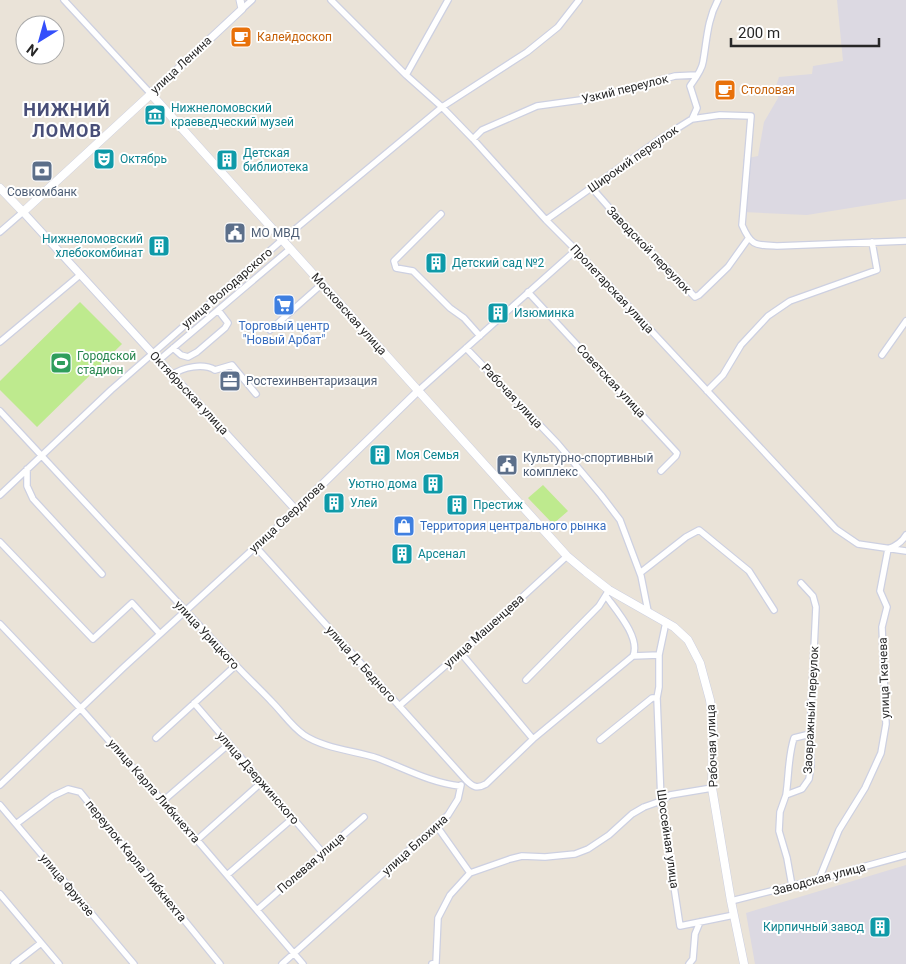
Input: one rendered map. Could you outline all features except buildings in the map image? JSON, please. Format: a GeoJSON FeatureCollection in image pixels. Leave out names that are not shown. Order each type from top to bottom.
{"type":"FeatureCollection","features":[{"type":"Feature","properties":{"kind":"main road","name":"улица Ленина"},"geometry":{"type":"LineString","coordinates":[[23,212],[150,94]]}},
{"type":"Feature","properties":{"kind":"main road","name":"Московская улица"},"geometry":{"type":"LineString","coordinates":[[150,94],[567,556],[607,593],[648,611]]}},
{"type":"Feature","properties":{"kind":"main road","name":"Октябрьская улица"},"geometry":{"type":"LineString","coordinates":[[0,188],[23,212]]}},
{"type":"Feature","properties":{"kind":"main road","name":"Рабочая улица"},"geometry":{"type":"LineString","coordinates":[[648,611],[666,622],[688,640],[700,663],[706,682],[713,724],[712,788],[731,901]]}},
{"type":"Feature","properties":{"kind":"main road"},"geometry":{"type":"LineString","coordinates":[[731,901],[744,964]]}},
{"type":"Feature","properties":{"kind":"street","name":"Московская улица"},"geometry":{"type":"LineString","coordinates":[[64,0],[150,94]]}},
{"type":"Feature","properties":{"kind":"street"},"geometry":{"type":"LineString","coordinates":[[240,0],[242,9]]}},
{"type":"Feature","properties":{"kind":"street","name":"улица Ленина"},"geometry":{"type":"LineString","coordinates":[[150,94],[252,0]]}},
{"type":"Feature","properties":{"kind":"street","name":"Пролетарская улица"},"geometry":{"type":"LineString","coordinates":[[331,0],[473,139],[546,220],[836,529],[858,544],[906,551]]}},
{"type":"Feature","properties":{"kind":"street"},"geometry":{"type":"LineString","coordinates":[[406,75],[448,0]]}},
{"type":"Feature","properties":{"kind":"street","name":"улица Володарского"},"geometry":{"type":"LineString","coordinates":[[0,495],[152,353],[282,240],[442,107],[527,52],[558,27],[579,0]]}},
{"type":"Feature","properties":{"kind":"street"},"geometry":{"type":"LineString","coordinates":[[696,76],[703,64],[712,11],[718,0]]}},
{"type":"Feature","properties":{"kind":"street","name":"Узкий переулок"},"geometry":{"type":"LineString","coordinates":[[473,139],[482,130],[537,106],[595,98],[675,76],[696,76]]}},
{"type":"Feature","properties":{"kind":"street","name":"Широкий переулок"},"geometry":{"type":"LineString","coordinates":[[546,220],[657,141],[692,119],[697,108],[690,86],[696,76]]}},
{"type":"Feature","properties":{"kind":"street"},"geometry":{"type":"LineString","coordinates":[[692,119],[720,115],[751,116],[742,225],[748,240],[759,245],[906,241]]}},
{"type":"Feature","properties":{"kind":"street","name":"Заводской переулок"},"geometry":{"type":"LineString","coordinates":[[592,188],[620,220],[695,297],[699,296],[728,267],[748,240]]}},
{"type":"Feature","properties":{"kind":"street","name":"улица Ленина"},"geometry":{"type":"LineString","coordinates":[[0,232],[23,212]]}},
{"type":"Feature","properties":{"kind":"street","name":"Октябрьская улица"},"geometry":{"type":"LineString","coordinates":[[23,212],[296,510]]}},
{"type":"Feature","properties":{"kind":"street"},"geometry":{"type":"LineString","coordinates":[[441,214],[394,261],[396,268],[413,271],[450,308],[464,318],[480,336]]}},
{"type":"Feature","properties":{"kind":"street"},"geometry":{"type":"LineString","coordinates":[[707,391],[722,375],[742,345],[768,316],[790,301],[877,270],[872,242]]}},
{"type":"Feature","properties":{"kind":"street"},"geometry":{"type":"LineString","coordinates":[[159,360],[290,248]]}},
{"type":"Feature","properties":{"kind":"street","name":"улица Свердлова"},"geometry":{"type":"LineString","coordinates":[[0,786],[160,634],[296,510],[418,392],[576,250]]}},
{"type":"Feature","properties":{"kind":"street"},"geometry":{"type":"LineString","coordinates":[[0,342],[80,275]]}},
{"type":"Feature","properties":{"kind":"street"},"geometry":{"type":"LineString","coordinates":[[270,330],[322,284]]}},
{"type":"Feature","properties":{"kind":"street","name":"Советская улица"},"geometry":{"type":"LineString","coordinates":[[528,292],[677,453],[662,471]]}},
{"type":"Feature","properties":{"kind":"street"},"geometry":{"type":"LineString","coordinates":[[173,348],[181,355],[188,357],[197,352],[225,328],[228,323],[218,310]]}},
{"type":"Feature","properties":{"kind":"street"},"geometry":{"type":"LineString","coordinates":[[882,355],[906,322]]}},
{"type":"Feature","properties":{"kind":"street","name":"Рабочая улица"},"geometry":{"type":"LineString","coordinates":[[466,348],[558,444],[602,495],[620,520],[640,573],[648,611]]}},
{"type":"Feature","properties":{"kind":"street"},"geometry":{"type":"LineString","coordinates":[[172,375],[180,369],[209,366],[215,370],[232,365],[256,394]]}},
{"type":"Feature","properties":{"kind":"street","name":"улица Урицкого"},"geometry":{"type":"LineString","coordinates":[[0,410],[296,729],[317,741],[377,758],[447,785],[460,786]]}},
{"type":"Feature","properties":{"kind":"street"},"geometry":{"type":"LineString","coordinates":[[27,469],[27,486],[32,499],[102,574]]}},
{"type":"Feature","properties":{"kind":"street"},"geometry":{"type":"LineString","coordinates":[[640,573],[686,537],[699,530],[749,571],[774,610]]}},
{"type":"Feature","properties":{"kind":"street"},"geometry":{"type":"LineString","coordinates":[[888,549],[896,546],[906,535]]}},
{"type":"Feature","properties":{"kind":"street"},"geometry":{"type":"LineString","coordinates":[[0,542],[93,639],[132,603],[160,634]]}},
{"type":"Feature","properties":{"kind":"street","name":"улица Д. Бедного"},"geometry":{"type":"LineString","coordinates":[[256,547],[466,780]]}},
{"type":"Feature","properties":{"kind":"street","name":"улица Ткачева"},"geometry":{"type":"LineString","coordinates":[[819,879],[839,830],[865,788],[881,753],[886,724],[882,627],[887,607],[880,591],[888,549]]}},
{"type":"Feature","properties":{"kind":"street","name":"улица Машенцева"},"geometry":{"type":"LineString","coordinates":[[399,706],[567,556]]}},
{"type":"Feature","properties":{"kind":"street","name":"Заовражный переулок"},"geometry":{"type":"LineString","coordinates":[[786,795],[802,789],[809,779],[811,765],[810,734],[816,607],[813,596],[801,583]]}},
{"type":"Feature","properties":{"kind":"street"},"geometry":{"type":"LineString","coordinates":[[466,780],[472,786],[480,787],[633,656],[635,648],[629,629],[607,593],[599,606],[526,680]]}},
{"type":"Feature","properties":{"kind":"street","name":"Шоссейная улица"},"geometry":{"type":"LineString","coordinates":[[666,622],[659,655],[657,698],[660,802],[680,926],[734,915]]}},
{"type":"Feature","properties":{"kind":"street","name":"улица Карла Либкнехта"},"geometry":{"type":"LineString","coordinates":[[0,624],[81,709],[163,801],[303,964]]}},
{"type":"Feature","properties":{"kind":"street"},"geometry":{"type":"LineString","coordinates":[[460,652],[533,740]]}},
{"type":"Feature","properties":{"kind":"street"},"geometry":{"type":"LineString","coordinates":[[633,656],[659,655]]}},
{"type":"Feature","properties":{"kind":"street"},"geometry":{"type":"LineString","coordinates":[[156,738],[236,666]]}},
{"type":"Feature","properties":{"kind":"street"},"geometry":{"type":"LineString","coordinates":[[600,740],[652,698],[657,698]]}},
{"type":"Feature","properties":{"kind":"street","name":"улица Дзержинского"},"geometry":{"type":"LineString","coordinates":[[194,703],[322,853]]}},
{"type":"Feature","properties":{"kind":"street"},"geometry":{"type":"LineString","coordinates":[[792,886],[787,858],[779,831],[780,812],[786,795],[790,752],[794,738],[810,734]]}},
{"type":"Feature","properties":{"kind":"street"},"geometry":{"type":"LineString","coordinates":[[163,801],[229,744]]}},
{"type":"Feature","properties":{"kind":"street","name":"улица Блохина"},"geometry":{"type":"LineString","coordinates":[[282,964],[454,808],[460,786],[466,780]]}},
{"type":"Feature","properties":{"kind":"street"},"geometry":{"type":"LineString","coordinates":[[197,840],[262,782]]}},
{"type":"Feature","properties":{"kind":"street"},"geometry":{"type":"LineString","coordinates":[[432,964],[436,963],[438,918],[450,895],[470,873],[522,856],[575,854],[588,849],[610,835],[632,814],[644,807],[660,802],[670,795],[712,788]]}},
{"type":"Feature","properties":{"kind":"street","name":"переулок Карла Либкнехта"},"geometry":{"type":"LineString","coordinates":[[16,824],[53,796],[68,789],[80,792],[220,964]]}},
{"type":"Feature","properties":{"kind":"street","name":"улица Фрунзе"},"geometry":{"type":"LineString","coordinates":[[0,805],[134,964]]}},
{"type":"Feature","properties":{"kind":"street","name":"Полевая улица"},"geometry":{"type":"LineString","coordinates":[[257,910],[364,817]]}},
{"type":"Feature","properties":{"kind":"street"},"geometry":{"type":"LineString","coordinates":[[227,875],[293,818]]}},
{"type":"Feature","properties":{"kind":"street"},"geometry":{"type":"LineString","coordinates":[[436,825],[470,873]]}},
{"type":"Feature","properties":{"kind":"street","name":"Заводская улица"},"geometry":{"type":"LineString","coordinates":[[731,901],[819,879],[906,854]]}},
{"type":"Feature","properties":{"kind":"street"},"geometry":{"type":"LineString","coordinates":[[0,894],[59,964]]}},
{"type":"Feature","properties":{"kind":"street"},"geometry":{"type":"LineString","coordinates":[[689,964],[693,959],[695,934],[700,922]]}},
{"type":"Feature","properties":{"kind":"street"},"geometry":{"type":"LineString","coordinates":[[14,964],[41,943]]}},
{"type":"Feature","properties":{"kind":"shaded area"},"geometry":{"type":"Polygon","coordinates":[[[837,0],[906,0],[906,199],[807,215],[743,212],[743,159],[758,156],[764,122],[778,98],[776,86],[779,77],[812,74],[813,66],[843,61],[837,0]]]}},
{"type":"Feature","properties":{"kind":"shaded area"},"geometry":{"type":"Polygon","coordinates":[[[906,865],[906,964],[755,964],[746,913],[906,865]]]}},
{"type":"Feature","properties":{"kind":"green space","name":"Городской стадион"},"geometry":{"type":"Polygon","coordinates":[[[80,302],[122,344],[37,427],[0,390],[0,381],[80,302]]]}},
{"type":"Feature","properties":{"kind":"green space"},"geometry":{"type":"Polygon","coordinates":[[[543,485],[568,511],[553,524],[528,498],[543,485]]]}},
{"type":"Feature","properties":{"kind":"place","name":"Калейдоскоп"},"geometry":{"type":"Point","coordinates":[241,37]}},
{"type":"Feature","properties":{"kind":"place","name":"Столовая"},"geometry":{"type":"Point","coordinates":[725,90]}},
{"type":"Feature","properties":{"kind":"place","name":"Нижнеломовский краеведческий музей"},"geometry":{"type":"Point","coordinates":[155,115]}},
{"type":"Feature","properties":{"kind":"place","name":"Октябрь"},"geometry":{"type":"Point","coordinates":[104,159]}},
{"type":"Feature","properties":{"kind":"place","name":"Детская библиотека"},"geometry":{"type":"Point","coordinates":[227,160]}},
{"type":"Feature","properties":{"kind":"place","name":"Совкомбанк"},"geometry":{"type":"Point","coordinates":[42,171]}},
{"type":"Feature","properties":{"kind":"place","name":"МО МВД"},"geometry":{"type":"Point","coordinates":[235,233]}},
{"type":"Feature","properties":{"kind":"place","name":"Нижнеломовский хлебокомбинат"},"geometry":{"type":"Point","coordinates":[159,246]}},
{"type":"Feature","properties":{"kind":"place","name":"Детский сад №2"},"geometry":{"type":"Point","coordinates":[436,263]}},
{"type":"Feature","properties":{"kind":"place","name":"Торговый центр \"Новый Арбат\""},"geometry":{"type":"Point","coordinates":[284,305]}},
{"type":"Feature","properties":{"kind":"place","name":"Изюминка"},"geometry":{"type":"Point","coordinates":[498,313]}},
{"type":"Feature","properties":{"kind":"place","name":"Городской стадион"},"geometry":{"type":"Point","coordinates":[61,363]}},
{"type":"Feature","properties":{"kind":"place","name":"Ростехинвентаризация"},"geometry":{"type":"Point","coordinates":[230,381]}},
{"type":"Feature","properties":{"kind":"place","name":"Моя Семья"},"geometry":{"type":"Point","coordinates":[380,455]}},
{"type":"Feature","properties":{"kind":"place","name":"Культурно-спортивный комплекс"},"geometry":{"type":"Point","coordinates":[507,465]}},
{"type":"Feature","properties":{"kind":"place","name":"Уютно дома"},"geometry":{"type":"Point","coordinates":[433,484]}},
{"type":"Feature","properties":{"kind":"place","name":"Улей"},"geometry":{"type":"Point","coordinates":[334,503]}},
{"type":"Feature","properties":{"kind":"place","name":"Престиж"},"geometry":{"type":"Point","coordinates":[457,505]}},
{"type":"Feature","properties":{"kind":"place","name":"Территория центрального рынка"},"geometry":{"type":"Point","coordinates":[404,526]}},
{"type":"Feature","properties":{"kind":"place","name":"Арсенал"},"geometry":{"type":"Point","coordinates":[402,554]}},
{"type":"Feature","properties":{"kind":"place","name":"Кирпичный завод"},"geometry":{"type":"Point","coordinates":[880,927]}},
{"type":"Feature","properties":{"kind":"district","name":"НИЖНИЙ ЛОМОВ"},"geometry":{"type":"Point","coordinates":[67,120]}}]}
